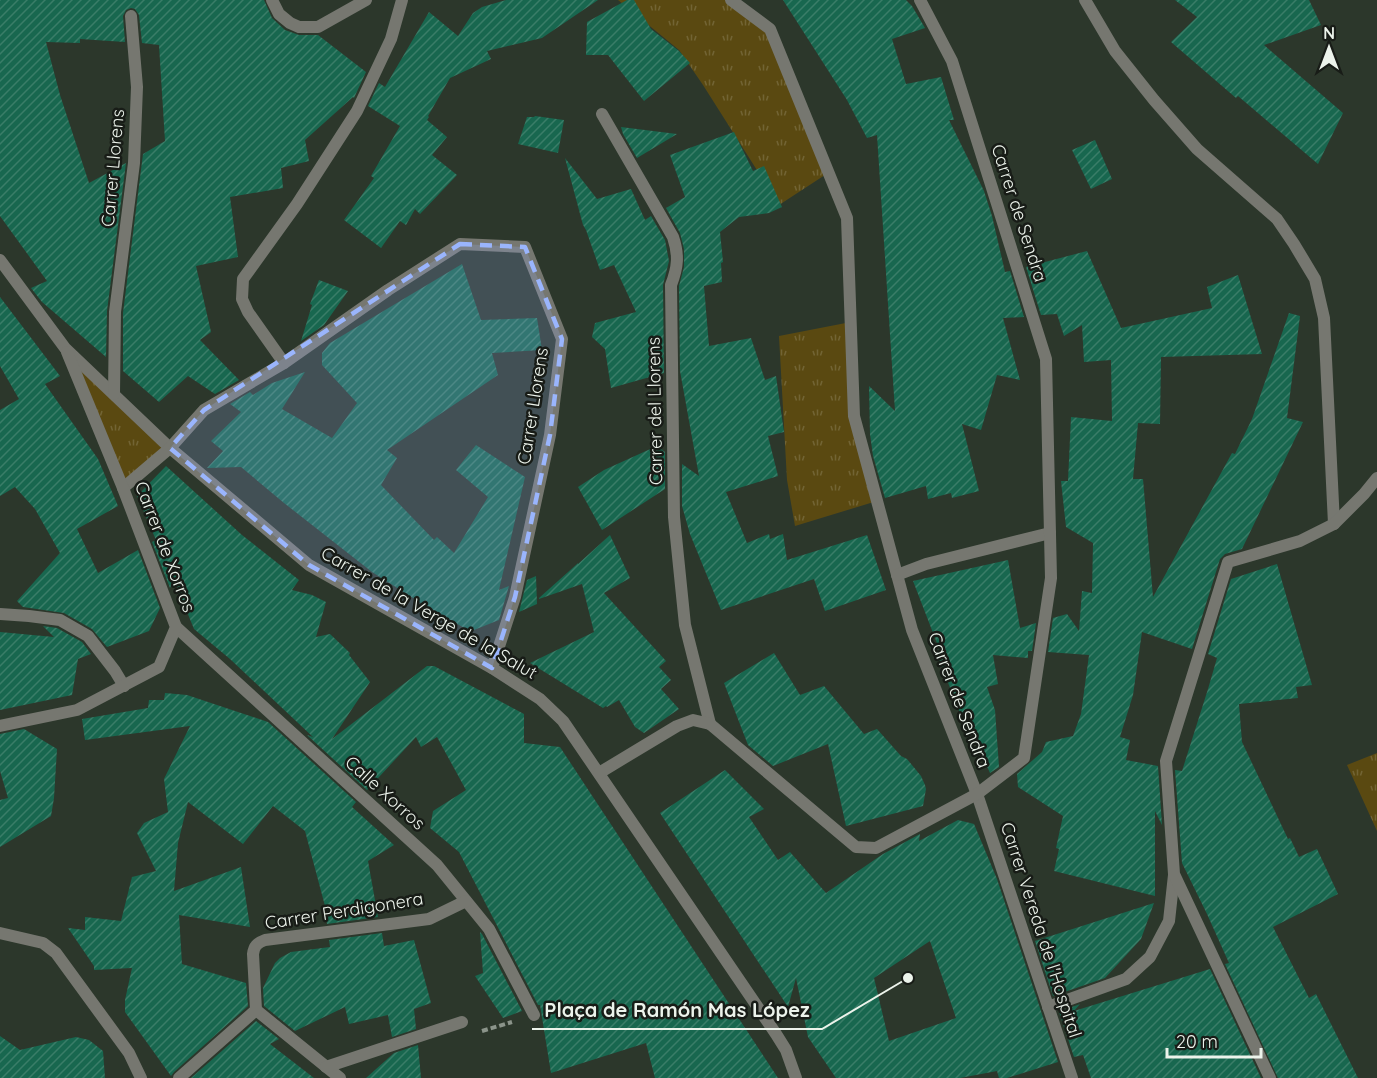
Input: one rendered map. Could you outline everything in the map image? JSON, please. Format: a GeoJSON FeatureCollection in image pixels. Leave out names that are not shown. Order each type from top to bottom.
{"type":"FeatureCollection","features":[{"type":"Feature","properties":{"kind":"street"},"geometry":{"type":"LineString","coordinates":[[272,0],[279,14],[290,23],[299,27],[318,27],[366,0]]}},
{"type":"Feature","properties":{"kind":"street"},"geometry":{"type":"LineString","coordinates":[[284,363],[248,312],[242,299],[243,279],[297,204],[357,111],[391,39],[402,0]]}},
{"type":"Feature","properties":{"kind":"street","name":"Carrer de Sendra"},"geometry":{"type":"LineString","coordinates":[[731,0],[770,29],[847,218],[854,416],[912,630],[977,794],[1024,758],[1051,578],[1046,359],[951,61],[920,0]]}},
{"type":"Feature","properties":{"kind":"street"},"geometry":{"type":"LineString","coordinates":[[1085,0],[1114,51],[1154,100],[1197,149],[1277,219],[1315,279],[1324,318],[1334,524]]}},
{"type":"Feature","properties":{"kind":"street","name":"Carrer Llorens"},"geometry":{"type":"LineString","coordinates":[[114,394],[115,312],[134,163],[137,87],[131,16]]}},
{"type":"Feature","properties":{"kind":"street","name":"Carrer del Llorens"},"geometry":{"type":"LineString","coordinates":[[602,114],[673,237],[677,250],[678,262],[671,285],[674,517],[685,625],[710,724]]}},
{"type":"Feature","properties":{"kind":"street","name":"Carrer Llorens"},"geometry":{"type":"LineString","coordinates":[[123,488],[170,448],[204,410],[284,363],[388,290],[460,244],[525,247],[562,339],[550,435],[515,597],[492,668]]}},
{"type":"Feature","properties":{"kind":"street"},"geometry":{"type":"LineString","coordinates":[[0,260],[65,348]]}},
{"type":"Feature","properties":{"kind":"street","name":"Carrer de la Verge de la Salut"},"geometry":{"type":"LineString","coordinates":[[65,348],[170,448],[309,565],[492,668],[540,699],[563,721],[776,1034],[786,1050],[795,1078]]}},
{"type":"Feature","properties":{"kind":"street","name":"Carrer de Xorros"},"geometry":{"type":"LineString","coordinates":[[0,726],[77,710],[159,667],[176,627],[123,488],[65,348]]}},
{"type":"Feature","properties":{"kind":"street"},"geometry":{"type":"LineString","coordinates":[[1048,1007],[1126,980],[1150,957],[1169,921],[1174,874],[1166,761],[1228,562],[1300,541],[1334,524],[1377,478]]}},
{"type":"Feature","properties":{"kind":"street"},"geometry":{"type":"LineString","coordinates":[[897,575],[926,564],[1050,532]]}},
{"type":"Feature","properties":{"kind":"street"},"geometry":{"type":"LineString","coordinates":[[0,614],[60,620],[88,636],[124,686]]}},
{"type":"Feature","properties":{"kind":"street","name":"Calle Xorros"},"geometry":{"type":"LineString","coordinates":[[176,627],[437,865],[489,929],[534,1015]]}},
{"type":"Feature","properties":{"kind":"street"},"geometry":{"type":"LineString","coordinates":[[599,773],[677,726],[693,720],[710,724],[856,847],[876,848],[977,794]]}},
{"type":"Feature","properties":{"kind":"street","name":"Carrer Vereda de l'Hospital"},"geometry":{"type":"LineString","coordinates":[[977,794],[1072,1078]]}},
{"type":"Feature","properties":{"kind":"street"},"geometry":{"type":"LineString","coordinates":[[1174,874],[1270,1078]]}},
{"type":"Feature","properties":{"kind":"street","name":"Carrer Perdigonera"},"geometry":{"type":"LineString","coordinates":[[256,1010],[253,954],[259,942],[429,919],[466,901]]}},
{"type":"Feature","properties":{"kind":"street"},"geometry":{"type":"LineString","coordinates":[[0,933],[43,943],[56,953],[129,1053],[141,1078]]}},
{"type":"Feature","properties":{"kind":"street"},"geometry":{"type":"LineString","coordinates":[[179,1078],[256,1010],[340,1078]]}},
{"type":"Feature","properties":{"kind":"street"},"geometry":{"type":"LineString","coordinates":[[326,1067],[462,1022]]}},
{"type":"Feature","properties":{"kind":"path"},"geometry":{"type":"LineString","coordinates":[[478,1032],[534,1015]]}},
{"type":"Feature","properties":{"kind":"highlighted area"},"geometry":{"type":"Polygon","coordinates":[[[460,244],[525,247],[562,339],[550,435],[515,597],[492,668],[309,565],[170,448],[204,410],[460,244]]]}},
{"type":"Feature","properties":{"kind":"green space"},"geometry":{"type":"Polygon","coordinates":[[[618,0],[731,0],[770,29],[828,173],[779,205],[679,50],[618,0]]]}},
{"type":"Feature","properties":{"kind":"green space"},"geometry":{"type":"Polygon","coordinates":[[[851,322],[854,416],[877,501],[795,526],[787,480],[779,336],[851,322]]]}},
{"type":"Feature","properties":{"kind":"green space"},"geometry":{"type":"Polygon","coordinates":[[[65,348],[170,448],[123,488],[65,348]]]}},
{"type":"Feature","properties":{"kind":"green space"},"geometry":{"type":"Polygon","coordinates":[[[1377,753],[1377,831],[1347,765],[1377,753]]]}},
{"type":"Feature","properties":{"kind":"building"},"geometry":{"type":"Polygon","coordinates":[[[0,0],[264,0],[272,18],[285,30],[299,35],[318,35],[366,72],[354,98],[305,140],[309,161],[281,168],[283,188],[230,197],[238,257],[196,266],[211,332],[200,340],[239,380],[215,394],[188,376],[159,402],[123,371],[123,313],[143,154],[165,141],[159,45],[142,43],[139,15],[135,9],[126,10],[123,16],[125,42],[80,39],[80,43],[46,42],[60,95],[89,183],[126,163],[107,311],[106,357],[42,302],[31,288],[47,281],[0,216],[0,0]]]}},
{"type":"Feature","properties":{"kind":"building"},"geometry":{"type":"Polygon","coordinates":[[[506,0],[598,0],[542,38],[487,51],[491,59],[450,78],[427,120],[447,137],[432,155],[457,175],[420,214],[415,209],[406,225],[400,221],[381,248],[344,220],[374,178],[371,176],[400,126],[368,106],[379,83],[385,87],[429,12],[458,36],[473,13],[482,7],[506,0]]]}},
{"type":"Feature","properties":{"kind":"building"},"geometry":{"type":"Polygon","coordinates":[[[627,0],[634,0],[651,29],[679,51],[690,63],[644,101],[608,55],[586,55],[587,22],[627,0]]]}},
{"type":"Feature","properties":{"kind":"building"},"geometry":{"type":"Polygon","coordinates":[[[783,0],[906,0],[925,28],[892,39],[906,84],[941,77],[954,120],[949,120],[984,191],[1005,272],[1010,271],[1024,317],[1003,318],[1020,380],[997,375],[981,430],[962,424],[979,491],[952,498],[951,493],[928,499],[926,486],[885,498],[873,456],[870,434],[869,386],[895,411],[877,135],[867,138],[847,100],[783,0]]]}},
{"type":"Feature","properties":{"kind":"building"},"geometry":{"type":"Polygon","coordinates":[[[1175,0],[1309,0],[1321,25],[1264,45],[1343,113],[1318,164],[1171,42],[1197,17],[1175,0]]]}},
{"type":"Feature","properties":{"kind":"building"},"geometry":{"type":"Polygon","coordinates":[[[527,117],[564,120],[558,153],[518,144],[527,117]]]}},
{"type":"Feature","properties":{"kind":"building"},"geometry":{"type":"Polygon","coordinates":[[[621,127],[677,134],[637,158],[621,127]]]}},
{"type":"Feature","properties":{"kind":"building"},"geometry":{"type":"Polygon","coordinates":[[[734,132],[753,171],[764,166],[782,207],[769,213],[739,217],[720,232],[722,282],[704,286],[709,346],[751,338],[765,380],[776,376],[784,432],[768,436],[778,476],[726,492],[747,543],[769,534],[770,539],[783,534],[787,560],[867,535],[886,590],[825,611],[814,579],[721,610],[690,534],[682,506],[682,464],[699,476],[680,371],[679,286],[684,267],[684,249],[680,233],[666,208],[685,197],[670,155],[734,132]]]}},
{"type":"Feature","properties":{"kind":"building"},"geometry":{"type":"Polygon","coordinates":[[[1095,140],[1112,179],[1091,189],[1072,150],[1095,140]]]}},
{"type":"Feature","properties":{"kind":"building"},"geometry":{"type":"Polygon","coordinates":[[[565,158],[597,199],[631,189],[645,220],[651,216],[665,240],[669,261],[663,285],[664,373],[611,388],[605,349],[592,337],[595,323],[636,312],[614,265],[600,270],[583,225],[565,158]]]}},
{"type":"Feature","properties":{"kind":"building"},"geometry":{"type":"Polygon","coordinates":[[[1087,251],[1121,328],[1212,308],[1207,287],[1238,275],[1262,354],[1161,357],[1160,424],[1138,423],[1133,479],[1143,479],[1153,597],[1232,453],[1235,454],[1252,419],[1289,313],[1300,316],[1287,418],[1303,422],[1242,549],[1225,554],[1220,559],[1192,649],[1142,632],[1133,695],[1120,737],[1130,740],[1126,760],[1158,766],[1162,825],[1155,811],[1155,896],[1054,871],[1063,816],[1018,787],[1017,774],[1042,752],[1046,742],[1073,736],[1081,714],[1089,655],[1048,652],[1053,618],[1067,614],[1079,631],[1082,591],[1092,593],[1093,543],[1066,527],[1061,481],[1068,481],[1071,417],[1112,421],[1111,360],[1084,362],[1082,325],[1064,336],[1057,314],[1041,315],[1026,267],[1087,251]]]}},
{"type":"Feature","properties":{"kind":"building"},"geometry":{"type":"Polygon","coordinates":[[[462,264],[481,320],[537,318],[542,350],[492,353],[498,375],[387,450],[397,458],[381,485],[434,540],[437,537],[454,553],[488,497],[456,470],[476,445],[525,477],[499,590],[509,586],[499,620],[474,630],[466,629],[372,572],[241,467],[207,468],[223,451],[211,441],[241,412],[230,404],[250,392],[253,395],[272,383],[305,372],[282,409],[332,438],[357,403],[322,365],[322,353],[330,343],[462,264]]]}},
{"type":"Feature","properties":{"kind":"building"},"geometry":{"type":"Polygon","coordinates":[[[319,280],[348,291],[324,325],[301,341],[312,305],[310,304],[319,280]]]}},
{"type":"Feature","properties":{"kind":"building"},"geometry":{"type":"Polygon","coordinates":[[[0,297],[60,376],[45,384],[98,459],[118,506],[77,529],[98,573],[138,550],[160,608],[149,631],[107,647],[92,629],[64,613],[23,607],[17,601],[60,553],[35,509],[15,487],[0,496],[0,410],[19,399],[0,366],[0,297]]]}},
{"type":"Feature","properties":{"kind":"building"},"geometry":{"type":"Polygon","coordinates":[[[657,446],[665,452],[665,489],[602,530],[578,487],[604,470],[657,446]]]}},
{"type":"Feature","properties":{"kind":"building"},"geometry":{"type":"Polygon","coordinates":[[[166,466],[242,535],[299,580],[292,590],[312,595],[326,602],[316,637],[330,634],[350,653],[349,655],[370,682],[332,739],[427,666],[434,666],[524,714],[524,743],[560,747],[778,1078],[655,1078],[646,1043],[551,1073],[540,1005],[459,852],[430,828],[433,811],[466,790],[437,737],[421,747],[416,737],[367,790],[230,659],[194,629],[174,580],[170,588],[152,542],[156,540],[137,496],[166,466]]]}},
{"type":"Feature","properties":{"kind":"building"},"geometry":{"type":"Polygon","coordinates":[[[610,535],[630,578],[604,593],[666,661],[659,667],[671,680],[661,689],[679,709],[644,733],[635,727],[619,700],[603,708],[530,663],[594,632],[582,584],[539,598],[610,535]]]}},
{"type":"Feature","properties":{"kind":"building"},"geometry":{"type":"Polygon","coordinates":[[[1008,560],[1020,628],[1036,623],[1032,651],[1028,651],[1028,658],[993,655],[998,684],[987,687],[995,710],[999,767],[990,773],[967,722],[964,723],[937,654],[940,651],[913,581],[1008,560]]]}},
{"type":"Feature","properties":{"kind":"building"},"geometry":{"type":"Polygon","coordinates":[[[1277,564],[1312,685],[1296,687],[1298,698],[1239,704],[1242,742],[1288,839],[1290,838],[1299,857],[1317,849],[1338,894],[1273,927],[1309,998],[1316,994],[1358,1078],[1278,1078],[1225,964],[1229,963],[1182,863],[1175,770],[1182,771],[1208,689],[1217,658],[1208,654],[1231,579],[1277,564]]]}},
{"type":"Feature","properties":{"kind":"building"},"geometry":{"type":"Polygon","coordinates":[[[536,576],[537,604],[519,612],[527,580],[536,576]]]}},
{"type":"Feature","properties":{"kind":"building"},"geometry":{"type":"Polygon","coordinates":[[[43,626],[57,628],[82,642],[91,654],[78,659],[72,695],[0,710],[0,632],[54,637],[43,626]]]}},
{"type":"Feature","properties":{"kind":"building"},"geometry":{"type":"Polygon","coordinates":[[[774,653],[800,695],[824,686],[864,734],[877,729],[901,756],[907,759],[921,776],[925,785],[923,806],[846,826],[828,744],[773,766],[748,745],[724,683],[774,653]]]}},
{"type":"Feature","properties":{"kind":"building"},"geometry":{"type":"Polygon","coordinates":[[[165,693],[187,695],[268,722],[356,802],[352,807],[394,845],[368,861],[378,917],[327,924],[325,906],[305,831],[273,806],[243,844],[188,802],[178,843],[174,891],[241,867],[250,927],[179,915],[182,964],[246,983],[248,1006],[171,1076],[125,1012],[125,1000],[132,968],[94,970],[94,966],[68,928],[85,930],[85,917],[121,921],[132,877],[156,871],[137,833],[144,823],[168,812],[164,779],[190,726],[85,740],[82,719],[148,708],[149,700],[164,700],[165,693]]]}},
{"type":"Feature","properties":{"kind":"building"},"geometry":{"type":"Polygon","coordinates":[[[24,729],[57,749],[51,816],[0,847],[0,800],[8,798],[0,771],[0,734],[24,729]]]}},
{"type":"Feature","properties":{"kind":"building"},"geometry":{"type":"Polygon","coordinates":[[[725,770],[764,809],[749,817],[778,860],[790,852],[826,893],[883,854],[920,834],[919,841],[958,820],[974,824],[997,879],[1058,1062],[1007,1078],[999,1078],[997,1071],[960,1078],[836,1078],[808,1037],[796,978],[788,1007],[660,813],[725,770]],[[930,941],[874,978],[889,1041],[956,1018],[930,941]]]}},
{"type":"Feature","properties":{"kind":"building"},"geometry":{"type":"Polygon","coordinates":[[[1154,903],[1141,939],[1105,978],[1053,996],[1035,941],[1154,903]]]}},
{"type":"Feature","properties":{"kind":"building"},"geometry":{"type":"Polygon","coordinates":[[[480,932],[522,1011],[503,1018],[475,976],[483,973],[480,932]]]}},
{"type":"Feature","properties":{"kind":"building"},"geometry":{"type":"Polygon","coordinates":[[[382,933],[384,946],[414,940],[431,1003],[414,1009],[416,1029],[392,1037],[388,1015],[349,1024],[345,1007],[295,1031],[264,1006],[263,988],[275,963],[280,958],[291,952],[330,947],[329,940],[382,933]]]}},
{"type":"Feature","properties":{"kind":"building"},"geometry":{"type":"Polygon","coordinates":[[[1210,969],[1261,1078],[1091,1078],[1083,1055],[1074,1057],[1059,1012],[1080,1004],[1074,1011],[1210,969]]]}},
{"type":"Feature","properties":{"kind":"building"},"geometry":{"type":"Polygon","coordinates":[[[256,1021],[279,1039],[270,1044],[314,1078],[191,1078],[256,1021]]]}},
{"type":"Feature","properties":{"kind":"building"},"geometry":{"type":"Polygon","coordinates":[[[0,1036],[20,1050],[76,1037],[89,1040],[103,1051],[105,1078],[0,1078],[0,1036]]]}},
{"type":"Feature","properties":{"kind":"building"},"geometry":{"type":"Polygon","coordinates":[[[418,1045],[421,1078],[366,1078],[394,1053],[418,1045]]]}},
{"type":"Feature","properties":{"kind":"place","name":"Plaça de Ramón Mas López"},"geometry":{"type":"Point","coordinates":[908,978]}}]}
